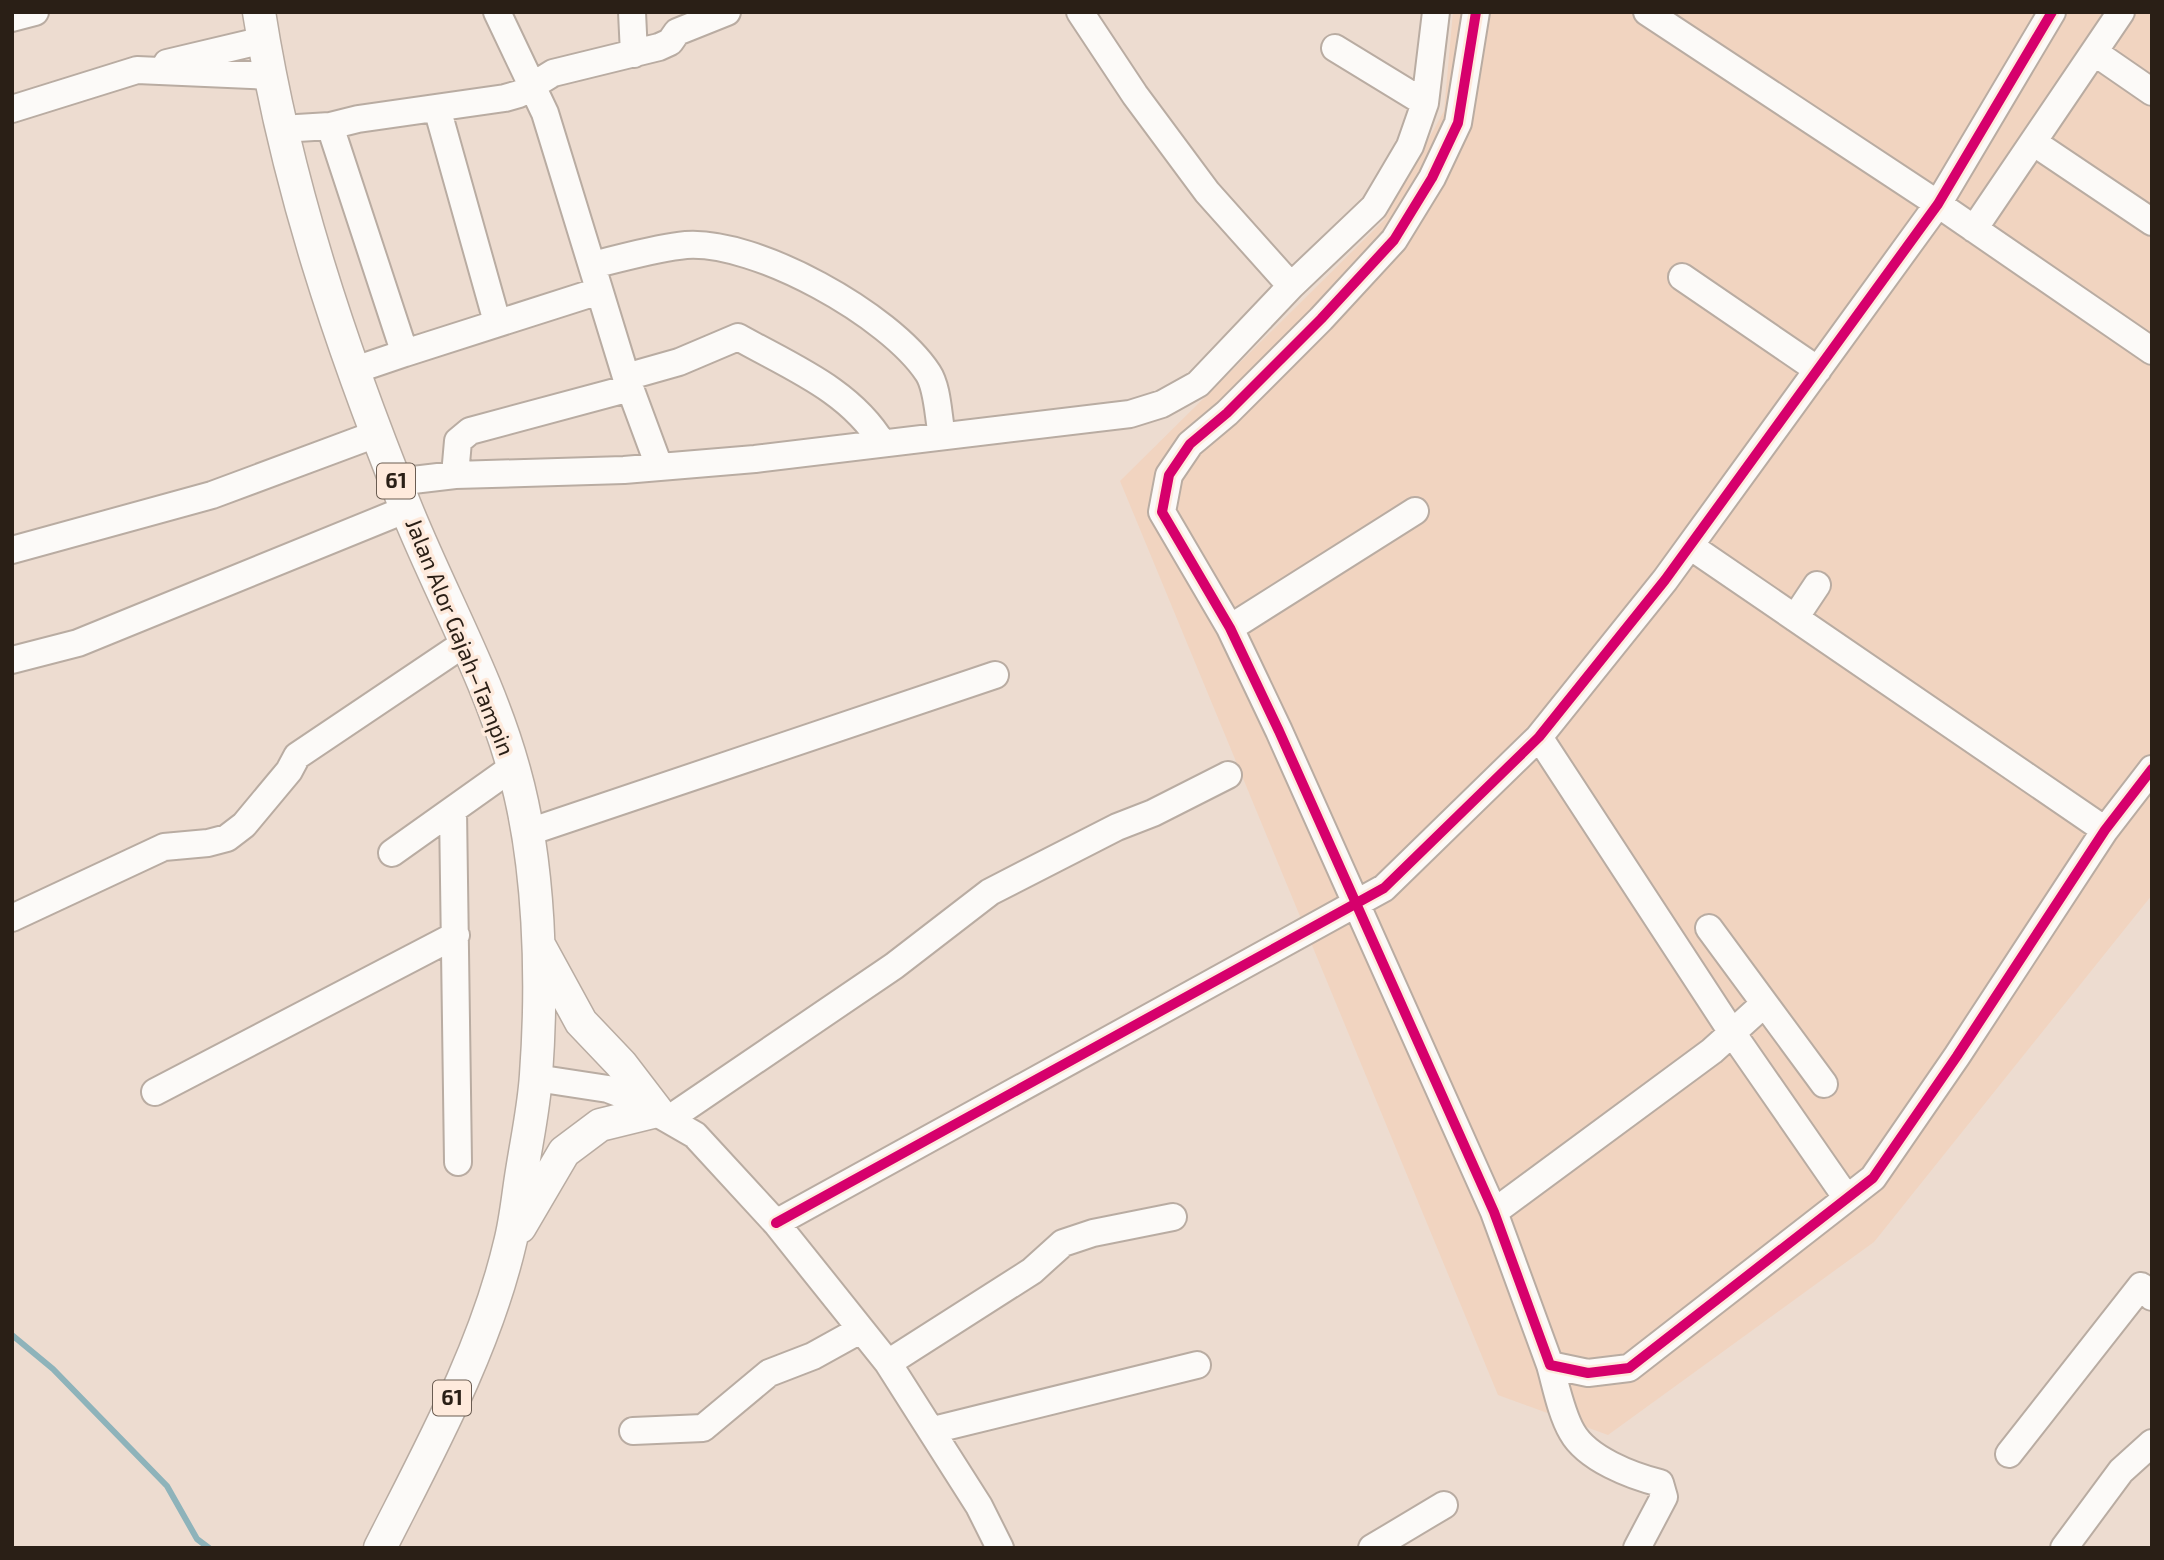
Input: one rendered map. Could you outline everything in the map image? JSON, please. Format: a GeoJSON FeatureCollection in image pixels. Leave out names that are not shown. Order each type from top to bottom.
{"type":"FeatureCollection","features":[{"type":"Feature","properties":{"kind":"main road","name":"Jalan Alor Gajah–Tampin"},"geometry":{"type":"LineString","coordinates":[[262,26],[281,129],[321,277],[352,371],[401,495],[465,643],[513,767],[526,833],[539,946],[536,1078],[510,1243],[479,1338],[429,1451],[380,1548]]}},
{"type":"Feature","properties":{"kind":"main road"},"geometry":{"type":"LineString","coordinates":[[539,946],[581,1022],[621,1064],[663,1115]]}},
{"type":"Feature","properties":{"kind":"main road"},"geometry":{"type":"LineString","coordinates":[[510,1243],[564,1152],[600,1125],[663,1115]]}},
{"type":"Feature","properties":{"kind":"street"},"geometry":{"type":"LineString","coordinates":[[12,18],[35,12]]}},
{"type":"Feature","properties":{"kind":"street"},"geometry":{"type":"LineString","coordinates":[[497,12],[545,113],[628,383],[659,466]]}},
{"type":"Feature","properties":{"kind":"street"},"geometry":{"type":"LineString","coordinates":[[632,12],[634,54]]}},
{"type":"Feature","properties":{"kind":"street"},"geometry":{"type":"LineString","coordinates":[[281,129],[330,126],[505,98],[519,94],[531,84],[553,74],[659,47],[670,42],[674,22],[727,12]]}},
{"type":"Feature","properties":{"kind":"street"},"geometry":{"type":"LineString","coordinates":[[1080,12],[1135,95],[1207,192],[1291,286]]}},
{"type":"Feature","properties":{"kind":"street"},"geometry":{"type":"LineString","coordinates":[[12,660],[78,643],[401,495],[454,475],[755,459],[1130,414],[1162,404],[1198,384],[1291,286],[1374,207],[1410,146],[1425,103],[1436,12]]}},
{"type":"Feature","properties":{"kind":"street"},"geometry":{"type":"LineString","coordinates":[[1476,12],[1458,123],[1432,178],[1394,240],[1321,319],[1227,413],[1190,444],[1169,475],[1161,512],[1230,628],[1279,731],[1494,1212],[1572,1433],[1591,1451],[1618,1468],[1660,1483],[1664,1497],[1637,1548]]}},
{"type":"Feature","properties":{"kind":"street"},"geometry":{"type":"LineString","coordinates":[[1647,12],[1938,204],[2152,351]]}},
{"type":"Feature","properties":{"kind":"street"},"geometry":{"type":"LineString","coordinates":[[776,1223],[1384,888],[1539,737],[1690,546],[1938,204],[2052,12]]}},
{"type":"Feature","properties":{"kind":"street"},"geometry":{"type":"LineString","coordinates":[[1974,229],[2121,12]]}},
{"type":"Feature","properties":{"kind":"street"},"geometry":{"type":"LineString","coordinates":[[12,109],[137,70],[262,26]]}},
{"type":"Feature","properties":{"kind":"street"},"geometry":{"type":"LineString","coordinates":[[1335,48],[1425,103]]}},
{"type":"Feature","properties":{"kind":"street"},"geometry":{"type":"LineString","coordinates":[[2094,52],[2152,92]]}},
{"type":"Feature","properties":{"kind":"street"},"geometry":{"type":"LineString","coordinates":[[1431,59],[1467,68]]}},
{"type":"Feature","properties":{"kind":"street"},"geometry":{"type":"LineString","coordinates":[[137,70],[271,76]]}},
{"type":"Feature","properties":{"kind":"street"},"geometry":{"type":"LineString","coordinates":[[437,108],[497,322]]}},
{"type":"Feature","properties":{"kind":"street"},"geometry":{"type":"LineString","coordinates":[[330,126],[405,353]]}},
{"type":"Feature","properties":{"kind":"street"},"geometry":{"type":"LineString","coordinates":[[2033,142],[2152,222]]}},
{"type":"Feature","properties":{"kind":"street"},"geometry":{"type":"LineString","coordinates":[[592,264],[687,245],[720,247],[766,261],[856,305],[905,344],[930,375],[942,435]]}},
{"type":"Feature","properties":{"kind":"street"},"geometry":{"type":"LineString","coordinates":[[1682,276],[1818,370]]}},
{"type":"Feature","properties":{"kind":"street"},"geometry":{"type":"LineString","coordinates":[[352,371],[497,322],[600,291]]}},
{"type":"Feature","properties":{"kind":"street"},"geometry":{"type":"LineString","coordinates":[[454,475],[458,441],[470,431],[628,383],[738,337],[837,393],[867,418],[883,443]]}},
{"type":"Feature","properties":{"kind":"street"},"geometry":{"type":"LineString","coordinates":[[12,550],[212,495],[376,433]]}},
{"type":"Feature","properties":{"kind":"street"},"geometry":{"type":"LineString","coordinates":[[1230,628],[1415,510]]}},
{"type":"Feature","properties":{"kind":"street"},"geometry":{"type":"LineString","coordinates":[[1690,546],[2105,830]]}},
{"type":"Feature","properties":{"kind":"street"},"geometry":{"type":"LineString","coordinates":[[1796,618],[1818,585]]}},
{"type":"Feature","properties":{"kind":"street"},"geometry":{"type":"LineString","coordinates":[[12,918],[164,847],[208,844],[227,838],[244,825],[289,771],[297,756],[465,643]]}},
{"type":"Feature","properties":{"kind":"street"},"geometry":{"type":"LineString","coordinates":[[526,833],[995,674]]}},
{"type":"Feature","properties":{"kind":"street"},"geometry":{"type":"LineString","coordinates":[[1539,737],[1733,1034],[1846,1197]]}},
{"type":"Feature","properties":{"kind":"street"},"geometry":{"type":"LineString","coordinates":[[392,853],[513,767]]}},
{"type":"Feature","properties":{"kind":"street"},"geometry":{"type":"LineString","coordinates":[[1550,1365],[1588,1373],[1629,1368],[1872,1178],[1957,1056],[2105,830],[2152,769]]}},
{"type":"Feature","properties":{"kind":"street"},"geometry":{"type":"LineString","coordinates":[[663,1115],[894,966],[990,892],[1117,827],[1153,813],[1228,775]]}},
{"type":"Feature","properties":{"kind":"street"},"geometry":{"type":"LineString","coordinates":[[453,810],[458,1162]]}},
{"type":"Feature","properties":{"kind":"street"},"geometry":{"type":"LineString","coordinates":[[1709,928],[1824,1084]]}},
{"type":"Feature","properties":{"kind":"street"},"geometry":{"type":"LineString","coordinates":[[155,1092],[456,935]]}},
{"type":"Feature","properties":{"kind":"street"},"geometry":{"type":"LineString","coordinates":[[1494,1212],[1733,1034],[1764,1004]]}},
{"type":"Feature","properties":{"kind":"street"},"geometry":{"type":"LineString","coordinates":[[536,1078],[608,1089],[663,1115],[695,1135],[776,1223],[888,1363],[933,1430],[979,1506],[1000,1548]]}},
{"type":"Feature","properties":{"kind":"street"},"geometry":{"type":"LineString","coordinates":[[888,1363],[1032,1271],[1063,1243],[1093,1233],[1173,1217]]}},
{"type":"Feature","properties":{"kind":"street"},"geometry":{"type":"LineString","coordinates":[[2009,1454],[2141,1286],[2152,1297]]}},
{"type":"Feature","properties":{"kind":"street"},"geometry":{"type":"LineString","coordinates":[[633,1431],[703,1428],[769,1373],[813,1356],[860,1330]]}},
{"type":"Feature","properties":{"kind":"street"},"geometry":{"type":"LineString","coordinates":[[933,1430],[1196,1365]]}},
{"type":"Feature","properties":{"kind":"street"},"geometry":{"type":"LineString","coordinates":[[2064,1548],[2120,1471],[2152,1443]]}},
{"type":"Feature","properties":{"kind":"street"},"geometry":{"type":"LineString","coordinates":[[1372,1548],[1444,1505]]}},
{"type":"Feature","properties":{"kind":"shaded area"},"geometry":{"type":"Polygon","coordinates":[[[1453,12],[2152,12],[2152,895],[1874,1242],[1608,1435],[1498,1395],[1120,481],[1384,220],[1444,111],[1453,12]]]}},
{"type":"Feature","properties":{"kind":"waterway"},"geometry":{"type":"LineString","coordinates":[[12,1335],[53,1369],[167,1486],[197,1539],[209,1548]]}},
{"type":"Feature","properties":{"kind":"cycle path"},"geometry":{"type":"LineString","coordinates":[[1476,12],[1458,123],[1432,178],[1394,240],[1321,319],[1227,413],[1190,444],[1169,475],[1162,512],[1230,628],[1279,731],[1494,1212],[1550,1365],[1588,1373],[1629,1368],[1873,1178],[1957,1056],[2105,830],[2152,769]]}},
{"type":"Feature","properties":{"kind":"cycle path"},"geometry":{"type":"LineString","coordinates":[[776,1223],[1384,888],[1539,737],[1665,580],[1938,204],[2052,12]]}}]}
